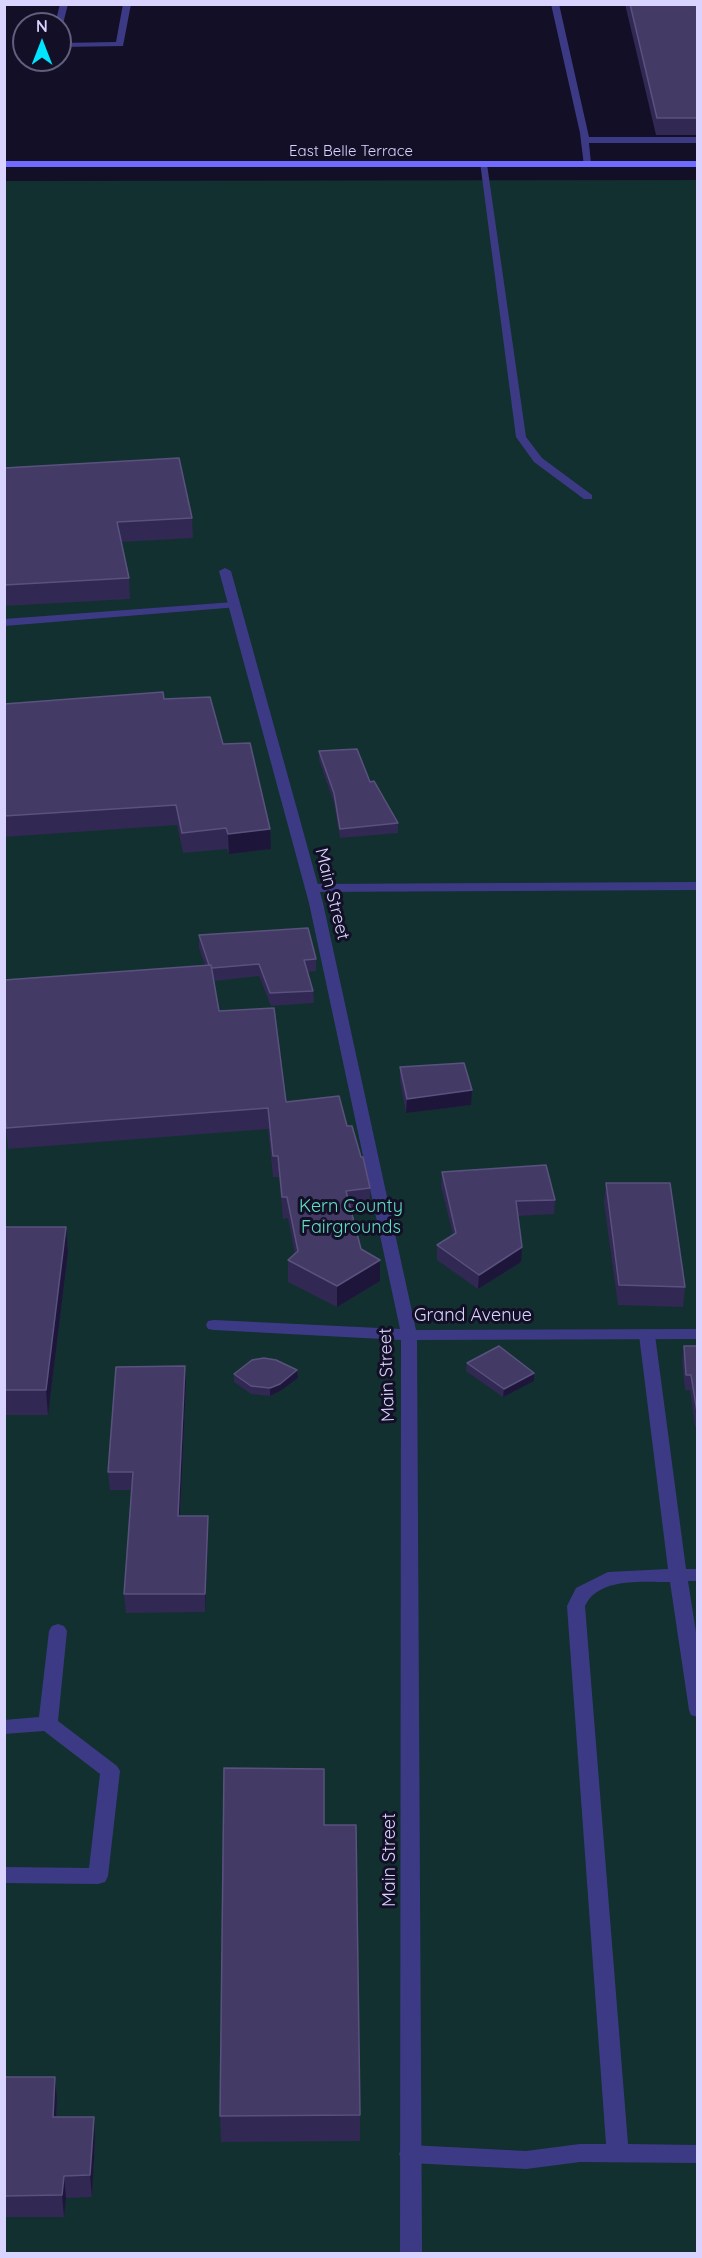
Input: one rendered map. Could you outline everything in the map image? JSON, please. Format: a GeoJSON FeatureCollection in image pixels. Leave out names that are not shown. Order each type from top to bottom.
{"type":"FeatureCollection","features":[{"type":"Feature","properties":{"kind":"street"},"geometry":{"type":"LineString","coordinates":[[72,45],[120,44],[127,4]]}},
{"type":"Feature","properties":{"kind":"street"},"geometry":{"type":"LineString","coordinates":[[555,4],[585,140],[587,164]]}},
{"type":"Feature","properties":{"kind":"street"},"geometry":{"type":"LineString","coordinates":[[585,140],[698,140]]}},
{"type":"Feature","properties":{"kind":"street","name":"East Belle Terrace"},"geometry":{"type":"LineString","coordinates":[[4,164],[698,164]]}},
{"type":"Feature","properties":{"kind":"street"},"geometry":{"type":"LineString","coordinates":[[483,164],[521,437],[538,460],[588,497]]}},
{"type":"Feature","properties":{"kind":"street","name":"Main Street"},"geometry":{"type":"LineString","coordinates":[[225,571],[312,888],[409,1335],[411,2253]]}},
{"type":"Feature","properties":{"kind":"street"},"geometry":{"type":"LineString","coordinates":[[4,623],[234,605]]}},
{"type":"Feature","properties":{"kind":"street"},"geometry":{"type":"LineString","coordinates":[[312,888],[698,886]]}},
{"type":"Feature","properties":{"kind":"street","name":"Grand Avenue"},"geometry":{"type":"LineString","coordinates":[[214,1325],[409,1335],[698,1334]]}},
{"type":"Feature","properties":{"kind":"street"},"geometry":{"type":"LineString","coordinates":[[646,1335],[698,1710]]}},
{"type":"Feature","properties":{"kind":"street"},"geometry":{"type":"LineString","coordinates":[[618,2155],[576,1606],[582,1593],[614,1577],[698,1575]]}},
{"type":"Feature","properties":{"kind":"street"},"geometry":{"type":"LineString","coordinates":[[48,1724],[58,1631]]}},
{"type":"Feature","properties":{"kind":"street"},"geometry":{"type":"LineString","coordinates":[[4,1727],[48,1724],[110,1771],[98,1876],[4,1875]]}},
{"type":"Feature","properties":{"kind":"street"},"geometry":{"type":"LineString","coordinates":[[411,2154],[526,2160],[580,2153],[698,2154]]}},
{"type":"Feature","properties":{"kind":"green space","name":"Kern County Fairgrounds"},"geometry":{"type":"Polygon","coordinates":[[[697,180],[697,2253],[5,2253],[4,181],[697,180]]]}},
{"type":"Feature","properties":{"kind":"building"},"geometry":{"type":"Polygon","coordinates":[[[630,4],[698,4],[698,118],[657,118],[630,4]]]}},
{"type":"Feature","properties":{"kind":"building"},"geometry":{"type":"Polygon","coordinates":[[[179,458],[192,518],[117,522],[129,578],[4,585],[4,468],[179,458]]]}},
{"type":"Feature","properties":{"kind":"building"},"geometry":{"type":"Polygon","coordinates":[[[163,692],[164,699],[210,697],[223,744],[250,743],[270,829],[228,834],[226,828],[182,833],[176,805],[4,816],[4,704],[163,692]]]}},
{"type":"Feature","properties":{"kind":"building"},"geometry":{"type":"Polygon","coordinates":[[[357,749],[370,782],[374,781],[398,823],[340,829],[334,793],[319,751],[357,749]]]}},
{"type":"Feature","properties":{"kind":"building"},"geometry":{"type":"Polygon","coordinates":[[[308,928],[316,959],[304,960],[313,991],[270,993],[259,964],[212,968],[199,935],[308,928]]]}},
{"type":"Feature","properties":{"kind":"building"},"geometry":{"type":"Polygon","coordinates":[[[211,965],[219,1011],[274,1008],[286,1102],[339,1096],[347,1126],[352,1126],[361,1157],[363,1157],[370,1188],[346,1191],[361,1249],[380,1260],[337,1286],[288,1260],[298,1251],[287,1197],[282,1197],[278,1156],[273,1156],[268,1108],[6,1128],[4,980],[211,965]]]}},
{"type":"Feature","properties":{"kind":"building"},"geometry":{"type":"Polygon","coordinates":[[[464,1063],[472,1090],[407,1099],[400,1067],[464,1063]]]}},
{"type":"Feature","properties":{"kind":"building"},"geometry":{"type":"Polygon","coordinates":[[[546,1165],[555,1200],[516,1201],[522,1247],[479,1275],[437,1245],[456,1233],[442,1172],[546,1165]]]}},
{"type":"Feature","properties":{"kind":"building"},"geometry":{"type":"Polygon","coordinates":[[[606,1183],[670,1183],[685,1287],[619,1285],[606,1183]]]}},
{"type":"Feature","properties":{"kind":"building"},"geometry":{"type":"Polygon","coordinates":[[[4,1227],[66,1227],[46,1390],[4,1390],[4,1227]]]}},
{"type":"Feature","properties":{"kind":"building"},"geometry":{"type":"Polygon","coordinates":[[[499,1346],[534,1373],[504,1389],[467,1363],[499,1346]]]}},
{"type":"Feature","properties":{"kind":"building"},"geometry":{"type":"Polygon","coordinates":[[[684,1346],[698,1346],[698,1412],[691,1375],[686,1375],[684,1346]]]}},
{"type":"Feature","properties":{"kind":"building"},"geometry":{"type":"Polygon","coordinates":[[[264,1358],[276,1360],[297,1370],[280,1384],[270,1388],[251,1386],[234,1374],[252,1360],[264,1358]]]}},
{"type":"Feature","properties":{"kind":"building"},"geometry":{"type":"Polygon","coordinates":[[[185,1366],[178,1516],[208,1516],[205,1594],[124,1594],[133,1472],[108,1472],[116,1367],[185,1366]]]}},
{"type":"Feature","properties":{"kind":"building"},"geometry":{"type":"Polygon","coordinates":[[[224,1768],[324,1769],[324,1825],[356,1825],[360,2115],[220,2116],[224,1768]]]}},
{"type":"Feature","properties":{"kind":"building"},"geometry":{"type":"Polygon","coordinates":[[[4,2077],[55,2077],[53,2117],[94,2117],[90,2175],[64,2176],[62,2195],[4,2196],[4,2077]]]}}]}
